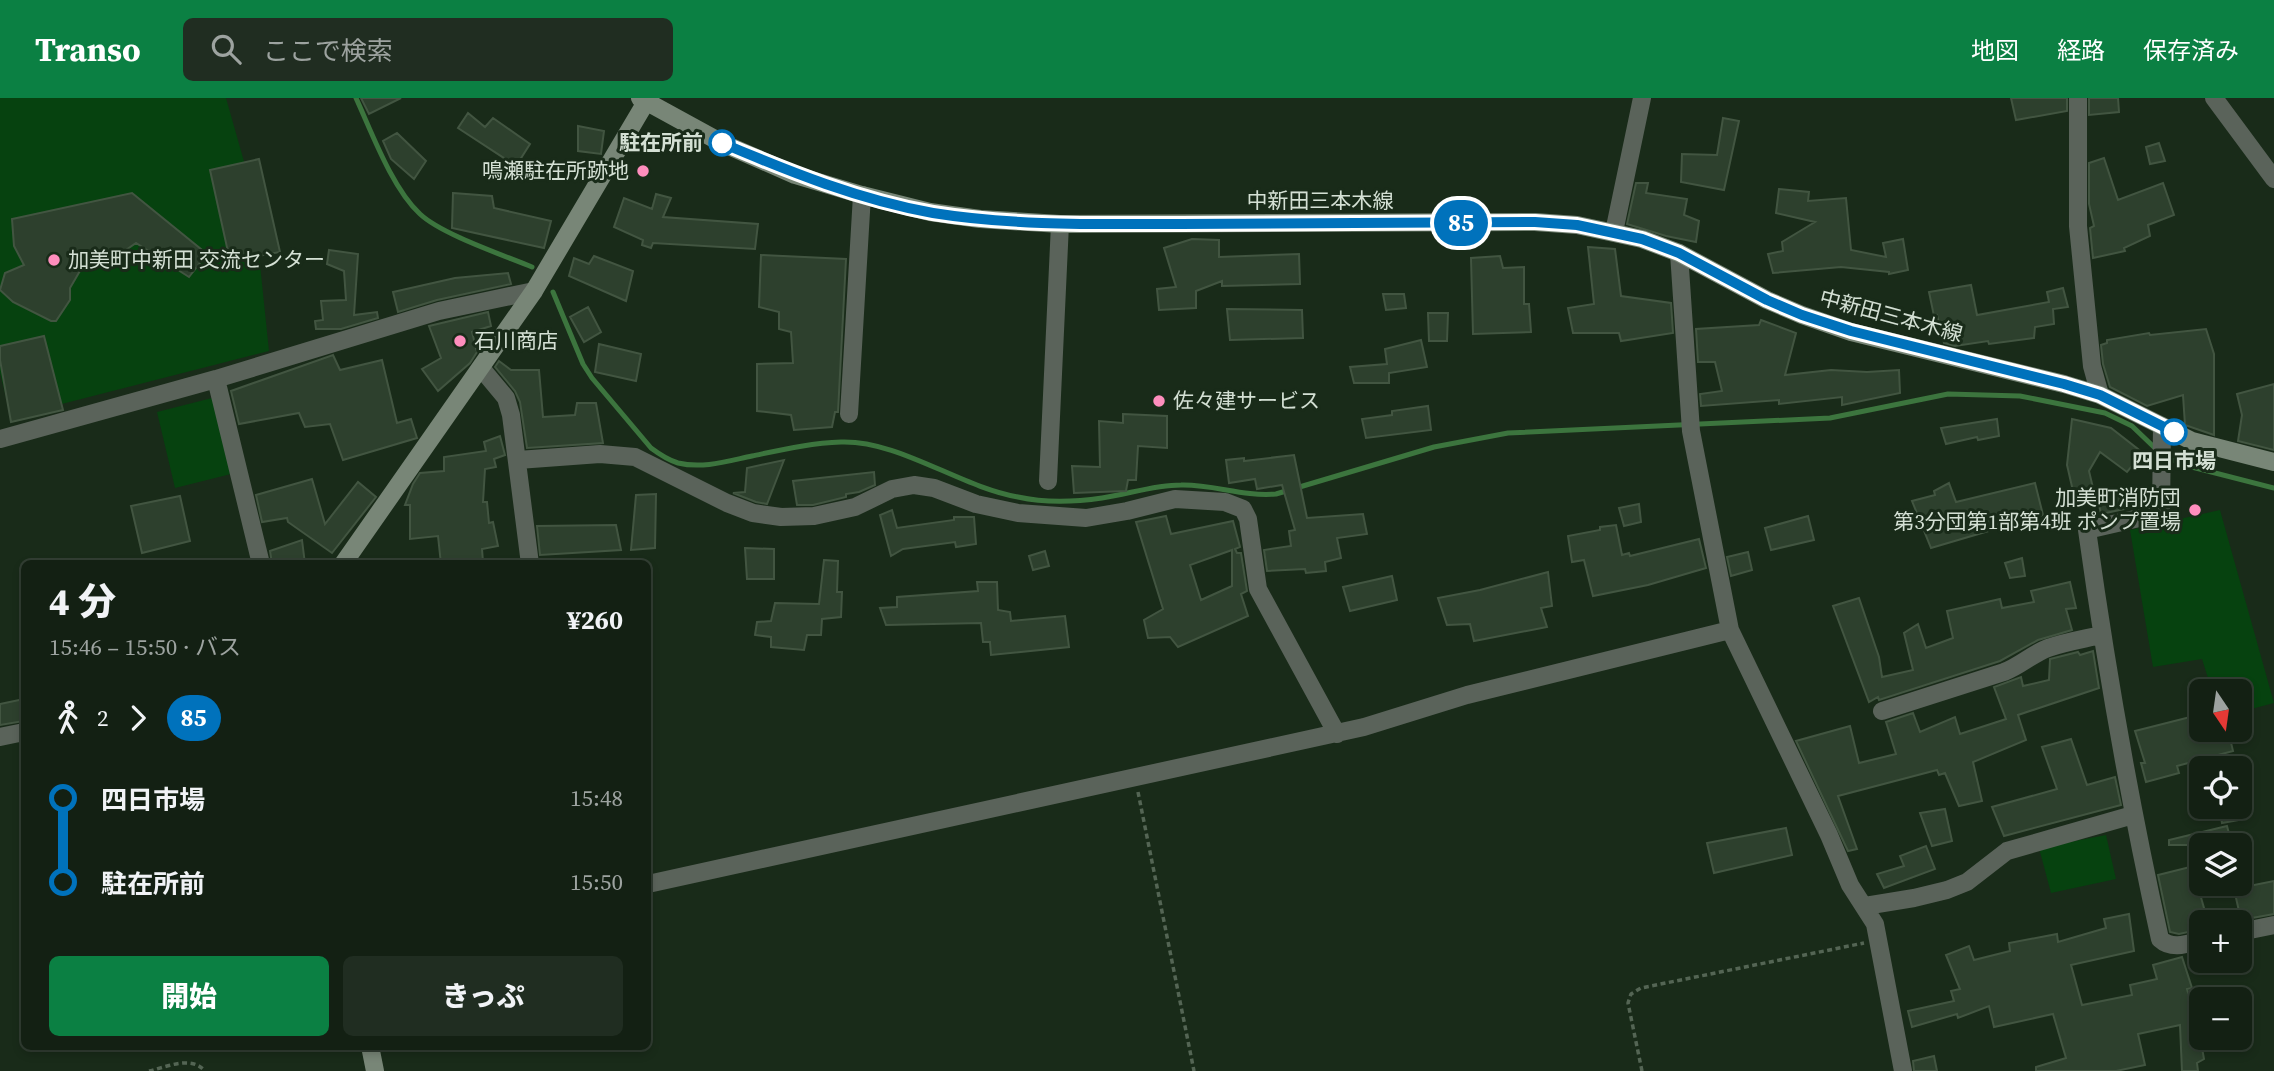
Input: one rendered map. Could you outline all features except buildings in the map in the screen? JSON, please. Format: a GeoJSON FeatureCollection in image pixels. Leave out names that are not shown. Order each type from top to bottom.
{"type":"FeatureCollection","features":[{"type":"Feature","properties":{"kind":"main road","name":"中新田三本木線"},"geometry":{"type":"LineString","coordinates":[[643,100],[722,143],[795,174],[930,212],[980,219],[1060,224],[1535,222],[1577,225],[1614,232],[1679,253],[1767,300],[1814,319],[2100,395],[2162,443],[2192,441],[2274,462]]}},
{"type":"Feature","properties":{"kind":"main road"},"geometry":{"type":"LineString","coordinates":[[346,560],[534,291],[643,100]]}},
{"type":"Feature","properties":{"kind":"main road"},"geometry":{"type":"LineString","coordinates":[[371,1050],[375,1071]]}},
{"type":"Feature","properties":{"kind":"street"},"geometry":{"type":"LineString","coordinates":[[1614,232],[1642,98]]}},
{"type":"Feature","properties":{"kind":"street"},"geometry":{"type":"LineString","coordinates":[[2078,98],[2078,226],[2092,366],[2100,395]]}},
{"type":"Feature","properties":{"kind":"street"},"geometry":{"type":"LineString","coordinates":[[2214,98],[2274,179]]}},
{"type":"Feature","properties":{"kind":"street"},"geometry":{"type":"LineString","coordinates":[[849,414],[862,195]]}},
{"type":"Feature","properties":{"kind":"street"},"geometry":{"type":"LineString","coordinates":[[1048,481],[1060,224]]}},
{"type":"Feature","properties":{"kind":"street"},"geometry":{"type":"LineString","coordinates":[[1679,253],[1690,425],[1730,630],[1829,835],[1850,885],[1875,924],[1903,1071]]}},
{"type":"Feature","properties":{"kind":"street"},"geometry":{"type":"LineString","coordinates":[[0,439],[216,379],[439,311],[534,291]]}},
{"type":"Feature","properties":{"kind":"street"},"geometry":{"type":"LineString","coordinates":[[481,368],[506,398],[511,415],[530,560]]}},
{"type":"Feature","properties":{"kind":"street"},"geometry":{"type":"LineString","coordinates":[[216,379],[260,560]]}},
{"type":"Feature","properties":{"kind":"street"},"geometry":{"type":"LineString","coordinates":[[2162,443],[2161,513],[2087,530],[2101,635],[2133,815],[2160,939],[2166,945],[2189,943]]}},
{"type":"Feature","properties":{"kind":"street"},"geometry":{"type":"LineString","coordinates":[[518,460],[600,454],[635,457],[727,503],[752,513],[781,517],[814,516],[855,507],[892,489],[914,485],[934,488],[976,503],[1018,513],[1086,518],[1175,499],[1225,502],[1243,509],[1248,519],[1258,589],[1337,734]]}},
{"type":"Feature","properties":{"kind":"street"},"geometry":{"type":"LineString","coordinates":[[651,883],[1337,734],[1467,695],[1730,630]]}},
{"type":"Feature","properties":{"kind":"street"},"geometry":{"type":"LineString","coordinates":[[1882,710],[2004,672],[2049,647],[2101,635]]}},
{"type":"Feature","properties":{"kind":"street"},"geometry":{"type":"LineString","coordinates":[[0,737],[21,733]]}},
{"type":"Feature","properties":{"kind":"street"},"geometry":{"type":"LineString","coordinates":[[1865,906],[1947,890],[1967,882],[2007,851],[2133,815]]}},
{"type":"Feature","properties":{"kind":"street"},"geometry":{"type":"LineString","coordinates":[[2252,930],[2274,925]]}},
{"type":"Feature","properties":{"kind":"path"},"geometry":{"type":"LineString","coordinates":[[1135,778],[1194,1071]]}},
{"type":"Feature","properties":{"kind":"path"},"geometry":{"type":"LineString","coordinates":[[1642,1071],[1628,1003],[1630,994],[1641,988],[1880,940]]}},
{"type":"Feature","properties":{"kind":"path"},"geometry":{"type":"LineString","coordinates":[[149,1071],[190,1062],[200,1065],[205,1071]]}},
{"type":"Feature","properties":{"kind":"green space"},"geometry":{"type":"Polygon","coordinates":[[[0,98],[226,98],[245,165],[258,245],[269,351],[11,417],[0,373],[0,98]]]}},
{"type":"Feature","properties":{"kind":"green space"},"geometry":{"type":"Polygon","coordinates":[[[212,398],[231,474],[175,488],[157,412],[212,398]]]}},
{"type":"Feature","properties":{"kind":"green space"},"geometry":{"type":"Polygon","coordinates":[[[2220,510],[2274,703],[2252,709],[2252,679],[2208,679],[2202,659],[2153,667],[2130,530],[2220,510]]]}},
{"type":"Feature","properties":{"kind":"green space"},"geometry":{"type":"Polygon","coordinates":[[[2106,835],[2116,879],[2051,893],[2039,848],[2106,835]]]}},
{"type":"Feature","properties":{"kind":"waterway"},"geometry":{"type":"LineString","coordinates":[[356,98],[400,190],[420,214],[442,229],[532,267]]}},
{"type":"Feature","properties":{"kind":"waterway"},"geometry":{"type":"LineString","coordinates":[[553,292],[583,364],[592,378],[651,448],[678,463],[706,465],[807,445],[863,443],[907,456],[996,492],[1039,500],[1092,499],[1161,486],[1181,485],[1252,494],[1276,494],[1434,447],[1508,433],[1830,418],[1948,394],[2020,396],[2105,413],[2132,426],[2156,449]]}},
{"type":"Feature","properties":{"kind":"waterway"},"geometry":{"type":"LineString","coordinates":[[2166,457],[2184,465],[2274,488]]}},
{"type":"Feature","properties":{"kind":"bus line","name":"85"},"geometry":{"type":"LineString","coordinates":[[722,143],[795,174],[862,195],[930,212],[980,219],[1060,224],[1535,222],[1577,225],[1642,239],[1679,253],[1767,300],[1802,315],[1851,331],[2100,395],[2174,432]]}},
{"type":"Feature","properties":{"kind":"place","name":"駐在所前"},"geometry":{"type":"Point","coordinates":[722,143]}},
{"type":"Feature","properties":{"kind":"place","name":"鳴瀬駐在所跡地"},"geometry":{"type":"Point","coordinates":[643,171]}},
{"type":"Feature","properties":{"kind":"place","name":"加美町中新田 交流センター"},"geometry":{"type":"Point","coordinates":[54,260]}},
{"type":"Feature","properties":{"kind":"place","name":"石川商店"},"geometry":{"type":"Point","coordinates":[460,341]}},
{"type":"Feature","properties":{"kind":"place","name":"佐々建サービス"},"geometry":{"type":"Point","coordinates":[1159,401]}},
{"type":"Feature","properties":{"kind":"place","name":"四日市場"},"geometry":{"type":"Point","coordinates":[2174,432]}},
{"type":"Feature","properties":{"kind":"place","name":"加美町消防団 第3分団第1部第4班 ポンプ置場"},"geometry":{"type":"Point","coordinates":[2195,510]}}]}
